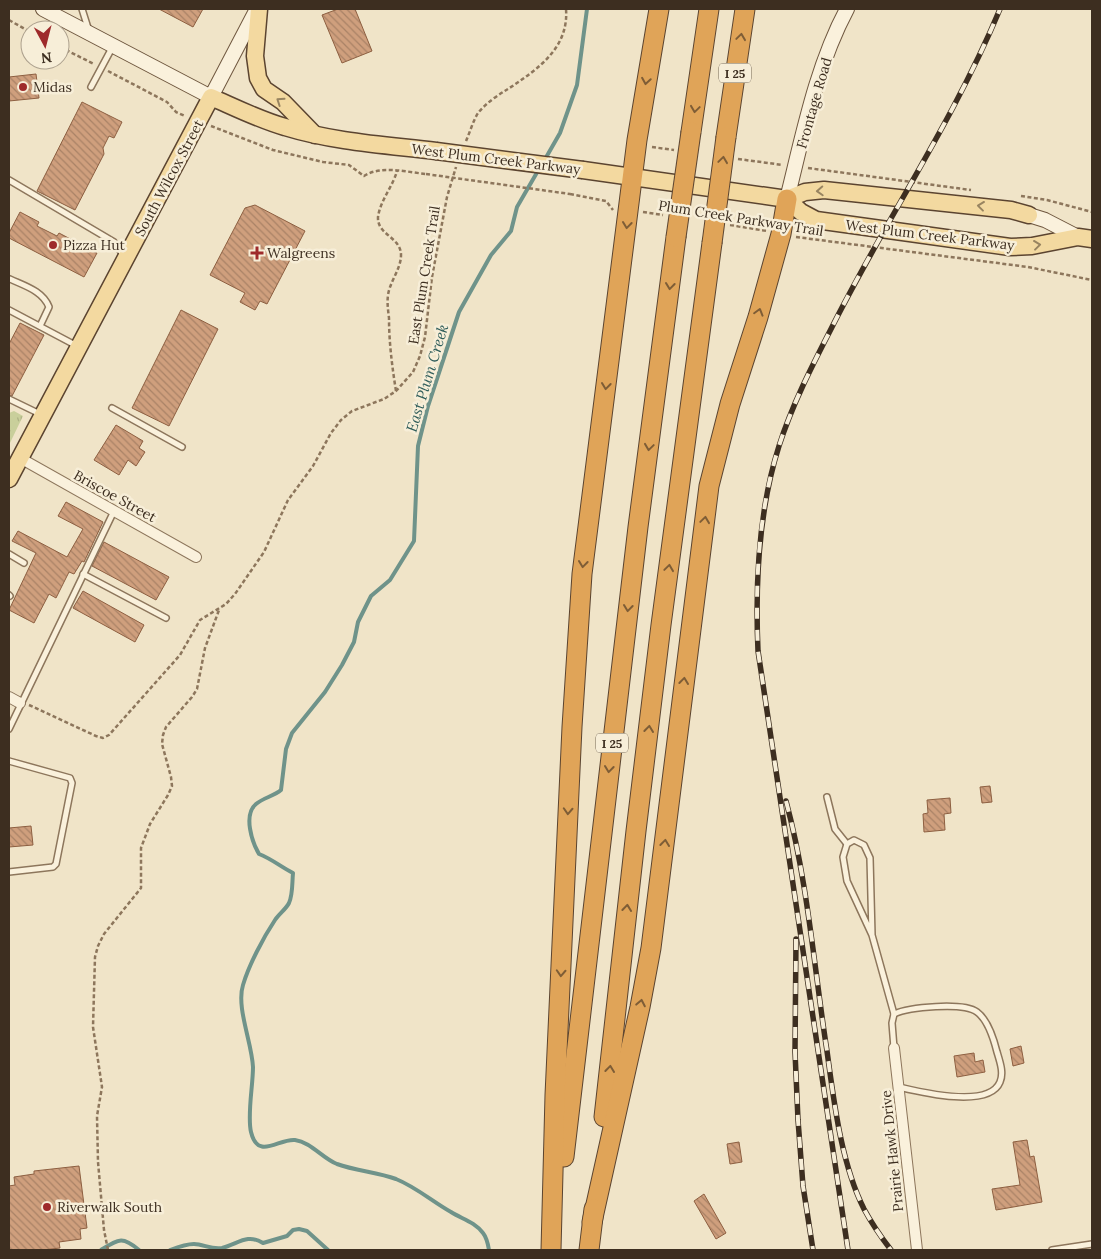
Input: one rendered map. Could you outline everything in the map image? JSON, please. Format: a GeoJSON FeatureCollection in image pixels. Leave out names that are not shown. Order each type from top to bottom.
{"type":"FeatureCollection","features":[{"type":"Feature","properties":{"kind":"highway"},"geometry":{"type":"LineString","coordinates":[[552,1250],[556,1086],[575,669],[586,545],[632,176],[659,9]]}},
{"type":"Feature","properties":{"kind":"highway","name":"I 25"},"geometry":{"type":"LineString","coordinates":[[552,1250],[637,537],[676,237],[709,9]]}},
{"type":"Feature","properties":{"kind":"highway","name":"I 25"},"geometry":{"type":"LineString","coordinates":[[589,1250],[661,625],[744,9]]}},
{"type":"Feature","properties":{"kind":"highway"},"geometry":{"type":"LineString","coordinates":[[592,1222],[640,1007],[651,948],[709,486],[730,404],[758,317],[781,234],[787,199]]}},
{"type":"Feature","properties":{"kind":"main road"},"geometry":{"type":"LineString","coordinates":[[43,9],[211,97]]}},
{"type":"Feature","properties":{"kind":"main road"},"geometry":{"type":"LineString","coordinates":[[258,9],[254,56],[258,78],[264,89],[283,102],[315,135]]}},
{"type":"Feature","properties":{"kind":"main road","name":"South Wilcox Street"},"geometry":{"type":"LineString","coordinates":[[9,480],[258,9]]}},
{"type":"Feature","properties":{"kind":"main road","name":"Frontage Road"},"geometry":{"type":"LineString","coordinates":[[787,199],[815,93],[831,44],[847,9]]}},
{"type":"Feature","properties":{"kind":"main road","name":"West Plum Creek Parkway"},"geometry":{"type":"LineString","coordinates":[[211,97],[258,118],[315,135],[632,176],[787,199],[805,192],[824,190],[1011,210],[1045,220],[1085,238]]}},
{"type":"Feature","properties":{"kind":"main road","name":"West Plum Creek Parkway"},"geometry":{"type":"LineString","coordinates":[[787,199],[801,212],[816,220],[1010,247],[1032,246],[1085,238]]}},
{"type":"Feature","properties":{"kind":"street","name":"Briscoe Street"},"geometry":{"type":"LineString","coordinates":[[20,458],[196,557]]}},
{"type":"Feature","properties":{"kind":"street"},"geometry":{"type":"LineString","coordinates":[[9,696],[20,703]]}},
{"type":"Feature","properties":{"kind":"street","name":"Prairie Hawk Drive"},"geometry":{"type":"LineString","coordinates":[[894,1048],[917,1250]]}},
{"type":"Feature","properties":{"kind":"lane"},"geometry":{"type":"LineString","coordinates":[[82,9],[90,33]]}},
{"type":"Feature","properties":{"kind":"lane"},"geometry":{"type":"LineString","coordinates":[[91,87],[114,46]]}},
{"type":"Feature","properties":{"kind":"lane"},"geometry":{"type":"LineString","coordinates":[[9,180],[114,242],[126,259]]}},
{"type":"Feature","properties":{"kind":"lane"},"geometry":{"type":"LineString","coordinates":[[10,279],[39,293],[46,299],[49,307],[40,326]]}},
{"type":"Feature","properties":{"kind":"lane"},"geometry":{"type":"LineString","coordinates":[[9,318],[10,311],[79,347]]}},
{"type":"Feature","properties":{"kind":"lane"},"geometry":{"type":"LineString","coordinates":[[9,399],[42,416]]}},
{"type":"Feature","properties":{"kind":"lane"},"geometry":{"type":"LineString","coordinates":[[112,408],[182,446]]}},
{"type":"Feature","properties":{"kind":"lane"},"geometry":{"type":"LineString","coordinates":[[9,729],[114,511]]}},
{"type":"Feature","properties":{"kind":"lane"},"geometry":{"type":"LineString","coordinates":[[9,554],[24,563]]}},
{"type":"Feature","properties":{"kind":"lane"},"geometry":{"type":"LineString","coordinates":[[83,574],[166,618]]}},
{"type":"Feature","properties":{"kind":"lane"},"geometry":{"type":"LineString","coordinates":[[9,761],[70,778],[72,783],[56,864],[53,867],[9,872]]}},
{"type":"Feature","properties":{"kind":"lane"},"geometry":{"type":"LineString","coordinates":[[828,797],[835,828],[847,844]]}},
{"type":"Feature","properties":{"kind":"lane"},"geometry":{"type":"LineString","coordinates":[[872,935],[870,858],[864,846],[854,840],[847,844],[842,857],[847,881],[872,935],[894,1014],[892,1023],[894,1048]]}},
{"type":"Feature","properties":{"kind":"lane"},"geometry":{"type":"LineString","coordinates":[[894,1014],[912,1008],[942,1007],[965,1008],[977,1012],[993,1037],[1002,1073],[1000,1084],[988,1093],[969,1098],[929,1094],[899,1087]]}},
{"type":"Feature","properties":{"kind":"lane"},"geometry":{"type":"LineString","coordinates":[[1052,1250],[1092,1244]]}},
{"type":"Feature","properties":{"kind":"path"},"geometry":{"type":"LineString","coordinates":[[463,149],[472,124],[482,109],[536,70],[560,43],[567,23],[566,9]]}},
{"type":"Feature","properties":{"kind":"path"},"geometry":{"type":"LineString","coordinates":[[9,20],[20,26]]}},
{"type":"Feature","properties":{"kind":"path"},"geometry":{"type":"LineString","coordinates":[[70,52],[168,102],[176,112],[273,150],[322,162],[349,165],[364,176],[379,170],[398,171],[380,209],[378,218],[382,230],[393,238],[401,252],[399,266],[388,292],[387,304],[389,316],[388,335],[396,390]]}},
{"type":"Feature","properties":{"kind":"path","name":"East Plum Creek Trail"},"geometry":{"type":"LineString","coordinates":[[108,1250],[104,1230],[98,1162],[97,1116],[102,1087],[93,1027],[95,957],[104,934],[141,888],[141,848],[150,824],[172,786],[162,744],[163,735],[166,727],[192,697],[197,688],[205,648],[220,609],[235,594],[264,552],[288,500],[313,466],[331,433],[341,420],[352,411],[384,399],[396,390],[413,372],[425,338],[432,277],[447,197],[457,166]]}},
{"type":"Feature","properties":{"kind":"path","name":"Plum Creek Parkway Trail"},"geometry":{"type":"LineString","coordinates":[[398,171],[570,194],[606,201],[613,210],[628,210],[669,216]]}},
{"type":"Feature","properties":{"kind":"path","name":"Plum Creek Parkway Trail"},"geometry":{"type":"LineString","coordinates":[[725,224],[806,239],[1028,267],[1092,280]]}},
{"type":"Feature","properties":{"kind":"path"},"geometry":{"type":"LineString","coordinates":[[20,703],[35,706],[103,738],[113,731],[147,690],[180,655],[200,620],[220,609]]}},
{"type":"Feature","properties":{"kind":"green space"},"geometry":{"type":"Polygon","coordinates":[[[14,411],[23,416],[9,445],[9,413],[14,411]]]}},
{"type":"Feature","properties":{"kind":"building"},"geometry":{"type":"Polygon","coordinates":[[[159,9],[203,9],[193,27],[159,9]]]}},
{"type":"Feature","properties":{"kind":"building"},"geometry":{"type":"Polygon","coordinates":[[[338,9],[355,9],[372,51],[342,63],[322,15],[338,9]]]}},
{"type":"Feature","properties":{"kind":"building","name":"Midas"},"geometry":{"type":"Polygon","coordinates":[[[36,74],[39,98],[9,101],[9,77],[36,74]]]}},
{"type":"Feature","properties":{"kind":"building"},"geometry":{"type":"Polygon","coordinates":[[[82,102],[122,122],[114,138],[109,136],[103,148],[104,154],[75,210],[37,191],[82,102]]]}},
{"type":"Feature","properties":{"kind":"building","name":"Walgreens"},"geometry":{"type":"Polygon","coordinates":[[[255,205],[305,231],[267,304],[260,301],[255,310],[240,302],[245,293],[210,275],[245,208],[255,205]]]}},
{"type":"Feature","properties":{"kind":"building","name":"Pizza Hut"},"geometry":{"type":"Polygon","coordinates":[[[20,212],[39,222],[37,226],[57,236],[59,233],[97,253],[84,277],[9,238],[9,233],[20,212]]]}},
{"type":"Feature","properties":{"kind":"building"},"geometry":{"type":"Polygon","coordinates":[[[181,310],[218,329],[169,426],[132,408],[181,310]]]}},
{"type":"Feature","properties":{"kind":"building"},"geometry":{"type":"Polygon","coordinates":[[[20,323],[44,335],[12,396],[9,395],[9,344],[20,323]]]}},
{"type":"Feature","properties":{"kind":"building"},"geometry":{"type":"Polygon","coordinates":[[[116,425],[143,441],[139,448],[145,452],[136,466],[128,460],[119,475],[94,460],[116,425]]]}},
{"type":"Feature","properties":{"kind":"building"},"geometry":{"type":"Polygon","coordinates":[[[66,502],[103,522],[84,562],[82,561],[74,574],[69,572],[56,598],[49,594],[34,623],[9,610],[36,553],[12,541],[18,531],[67,557],[83,529],[58,516],[66,502]]]}},
{"type":"Feature","properties":{"kind":"building"},"geometry":{"type":"Polygon","coordinates":[[[104,542],[169,577],[156,600],[92,566],[104,542]]]}},
{"type":"Feature","properties":{"kind":"building"},"geometry":{"type":"Polygon","coordinates":[[[83,591],[144,625],[135,642],[73,608],[83,591]]]}},
{"type":"Feature","properties":{"kind":"building"},"geometry":{"type":"Polygon","coordinates":[[[990,786],[992,802],[982,803],[980,787],[990,786]]]}},
{"type":"Feature","properties":{"kind":"building"},"geometry":{"type":"Polygon","coordinates":[[[950,798],[951,813],[944,814],[945,830],[924,832],[923,814],[928,813],[927,800],[950,798]]]}},
{"type":"Feature","properties":{"kind":"building"},"geometry":{"type":"Polygon","coordinates":[[[31,826],[33,845],[9,847],[9,828],[31,826]]]}},
{"type":"Feature","properties":{"kind":"building"},"geometry":{"type":"Polygon","coordinates":[[[1021,1046],[1024,1063],[1013,1066],[1010,1049],[1021,1046]]]}},
{"type":"Feature","properties":{"kind":"building"},"geometry":{"type":"Polygon","coordinates":[[[974,1053],[975,1062],[983,1060],[985,1072],[957,1077],[954,1056],[974,1053]]]}},
{"type":"Feature","properties":{"kind":"building"},"geometry":{"type":"Polygon","coordinates":[[[1027,1140],[1030,1157],[1034,1156],[1042,1202],[996,1210],[992,1189],[1020,1185],[1013,1142],[1027,1140]]]}},
{"type":"Feature","properties":{"kind":"building"},"geometry":{"type":"Polygon","coordinates":[[[739,1142],[742,1162],[730,1164],[727,1144],[739,1142]]]}},
{"type":"Feature","properties":{"kind":"building","name":"Riverwalk South"},"geometry":{"type":"Polygon","coordinates":[[[79,1166],[87,1228],[80,1229],[81,1239],[59,1242],[60,1248],[9,1250],[9,1186],[15,1185],[14,1177],[34,1174],[34,1171],[79,1166]]]}},
{"type":"Feature","properties":{"kind":"building"},"geometry":{"type":"Polygon","coordinates":[[[704,1194],[726,1233],[716,1239],[694,1201],[704,1194]]]}},
{"type":"Feature","properties":{"kind":"waterway","name":"East Plum Creek"},"geometry":{"type":"LineString","coordinates":[[544,161],[560,133],[577,85],[587,9]]}},
{"type":"Feature","properties":{"kind":"waterway","name":"East Plum Creek"},"geometry":{"type":"LineString","coordinates":[[489,1250],[488,1243],[480,1229],[403,1182],[337,1164],[301,1141],[289,1140],[264,1147],[254,1141],[250,1125],[253,1067],[241,1004],[241,994],[246,977],[261,943],[275,920],[289,903],[293,873],[259,854],[254,843],[249,821],[252,809],[256,804],[281,790],[286,749],[292,733],[325,692],[342,665],[354,642],[358,622],[371,596],[390,580],[414,541],[418,446],[428,406],[459,312],[491,255],[511,231],[517,207],[539,169]]}},
{"type":"Feature","properties":{"kind":"waterway"},"geometry":{"type":"LineString","coordinates":[[170,1250],[194,1244],[222,1248],[247,1239],[263,1243],[287,1236],[293,1230],[299,1229],[307,1231],[328,1250]]}},
{"type":"Feature","properties":{"kind":"waterway"},"geometry":{"type":"LineString","coordinates":[[101,1250],[116,1241],[124,1241],[139,1250]]}},
{"type":"Feature","properties":{"kind":"railway"},"geometry":{"type":"LineString","coordinates":[[848,1250],[758,651],[757,600],[762,522],[766,496],[779,446],[803,386],[852,289],[962,91],[1000,9]]}},
{"type":"Feature","properties":{"kind":"railway"},"geometry":{"type":"LineString","coordinates":[[786,801],[800,863],[832,1091],[844,1152],[856,1191],[864,1209],[891,1250]]}},
{"type":"Feature","properties":{"kind":"railway"},"geometry":{"type":"LineString","coordinates":[[796,939],[795,1052],[798,1120],[803,1186],[813,1250]]}},
{"type":"Feature","properties":{"kind":"place","name":"Midas"},"geometry":{"type":"Point","coordinates":[23,87]}},
{"type":"Feature","properties":{"kind":"place","name":"Pizza Hut"},"geometry":{"type":"Point","coordinates":[53,245]}},
{"type":"Feature","properties":{"kind":"place","name":"Walgreens"},"geometry":{"type":"Point","coordinates":[257,253]}},
{"type":"Feature","properties":{"kind":"place","name":"Riverwalk South"},"geometry":{"type":"Point","coordinates":[47,1207]}}]}
